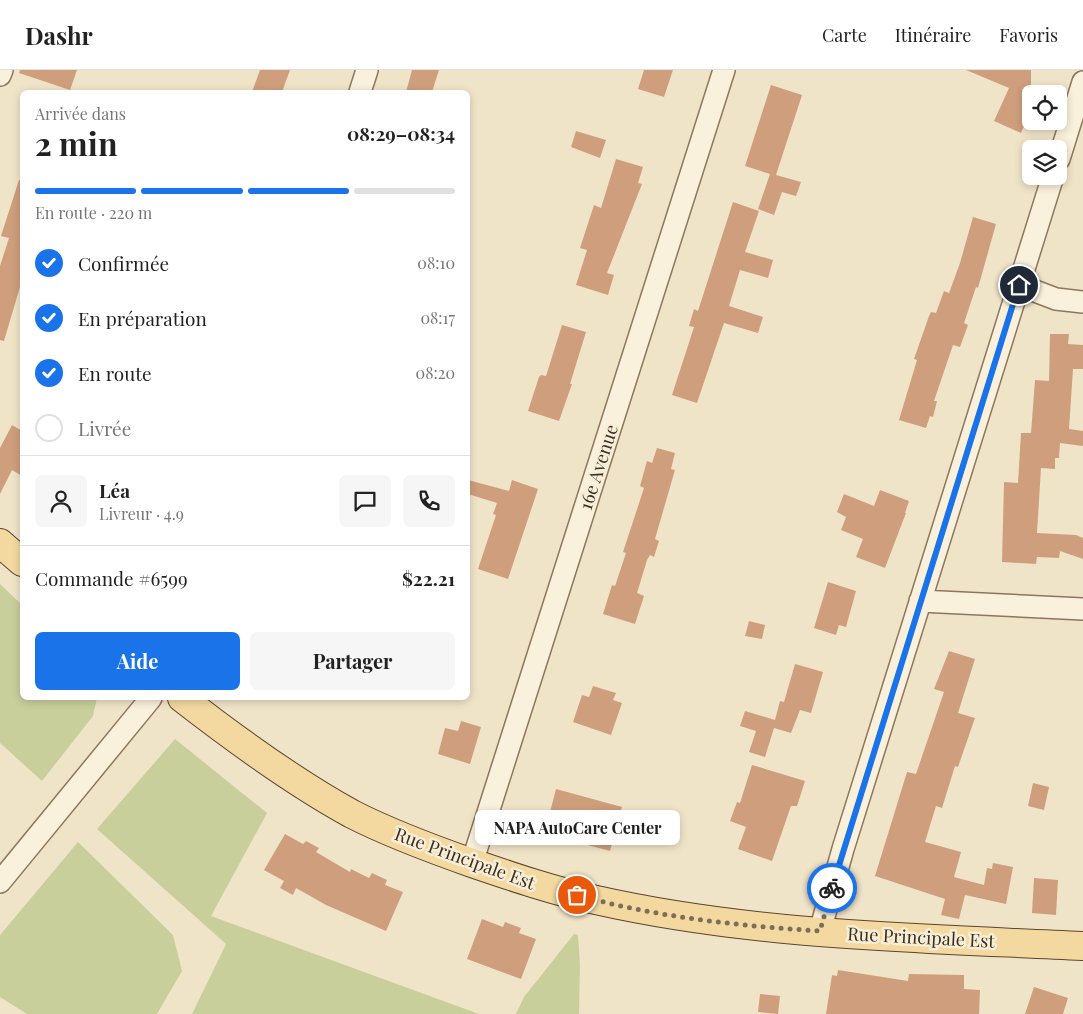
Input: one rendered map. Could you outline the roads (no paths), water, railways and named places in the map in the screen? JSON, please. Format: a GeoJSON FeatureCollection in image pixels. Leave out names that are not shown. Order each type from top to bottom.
{"type":"FeatureCollection","features":[{"type":"Feature","properties":{"kind":"main road"},"geometry":{"type":"LineString","coordinates":[[0,543],[20,560]]}},
{"type":"Feature","properties":{"kind":"main road","name":"Rue Principale Est"},"geometry":{"type":"LineString","coordinates":[[185,700],[248,747],[319,794],[390,831],[472,863],[595,900],[730,924],[1083,946]]}},
{"type":"Feature","properties":{"kind":"street"},"geometry":{"type":"LineString","coordinates":[[0,75],[2,70]]}},
{"type":"Feature","properties":{"kind":"street"},"geometry":{"type":"LineString","coordinates":[[361,90],[367,70]]}},
{"type":"Feature","properties":{"kind":"street","name":"16e Avenue"},"geometry":{"type":"LineString","coordinates":[[472,863],[724,70]]}},
{"type":"Feature","properties":{"kind":"street"},"geometry":{"type":"LineString","coordinates":[[1065,140],[1083,82]]}},
{"type":"Feature","properties":{"kind":"street"},"geometry":{"type":"LineString","coordinates":[[820,931],[843,849],[1050,185]]}},
{"type":"Feature","properties":{"kind":"street"},"geometry":{"type":"LineString","coordinates":[[1019,285],[1056,299],[1083,302]]}},
{"type":"Feature","properties":{"kind":"street"},"geometry":{"type":"LineString","coordinates":[[920,601],[1083,609]]}},
{"type":"Feature","properties":{"kind":"street"},"geometry":{"type":"LineString","coordinates":[[0,882],[148,700]]}},
{"type":"Feature","properties":{"kind":"place","name":"NAPA AutoCare Center"},"geometry":{"type":"Point","coordinates":[577,895]}}]}
